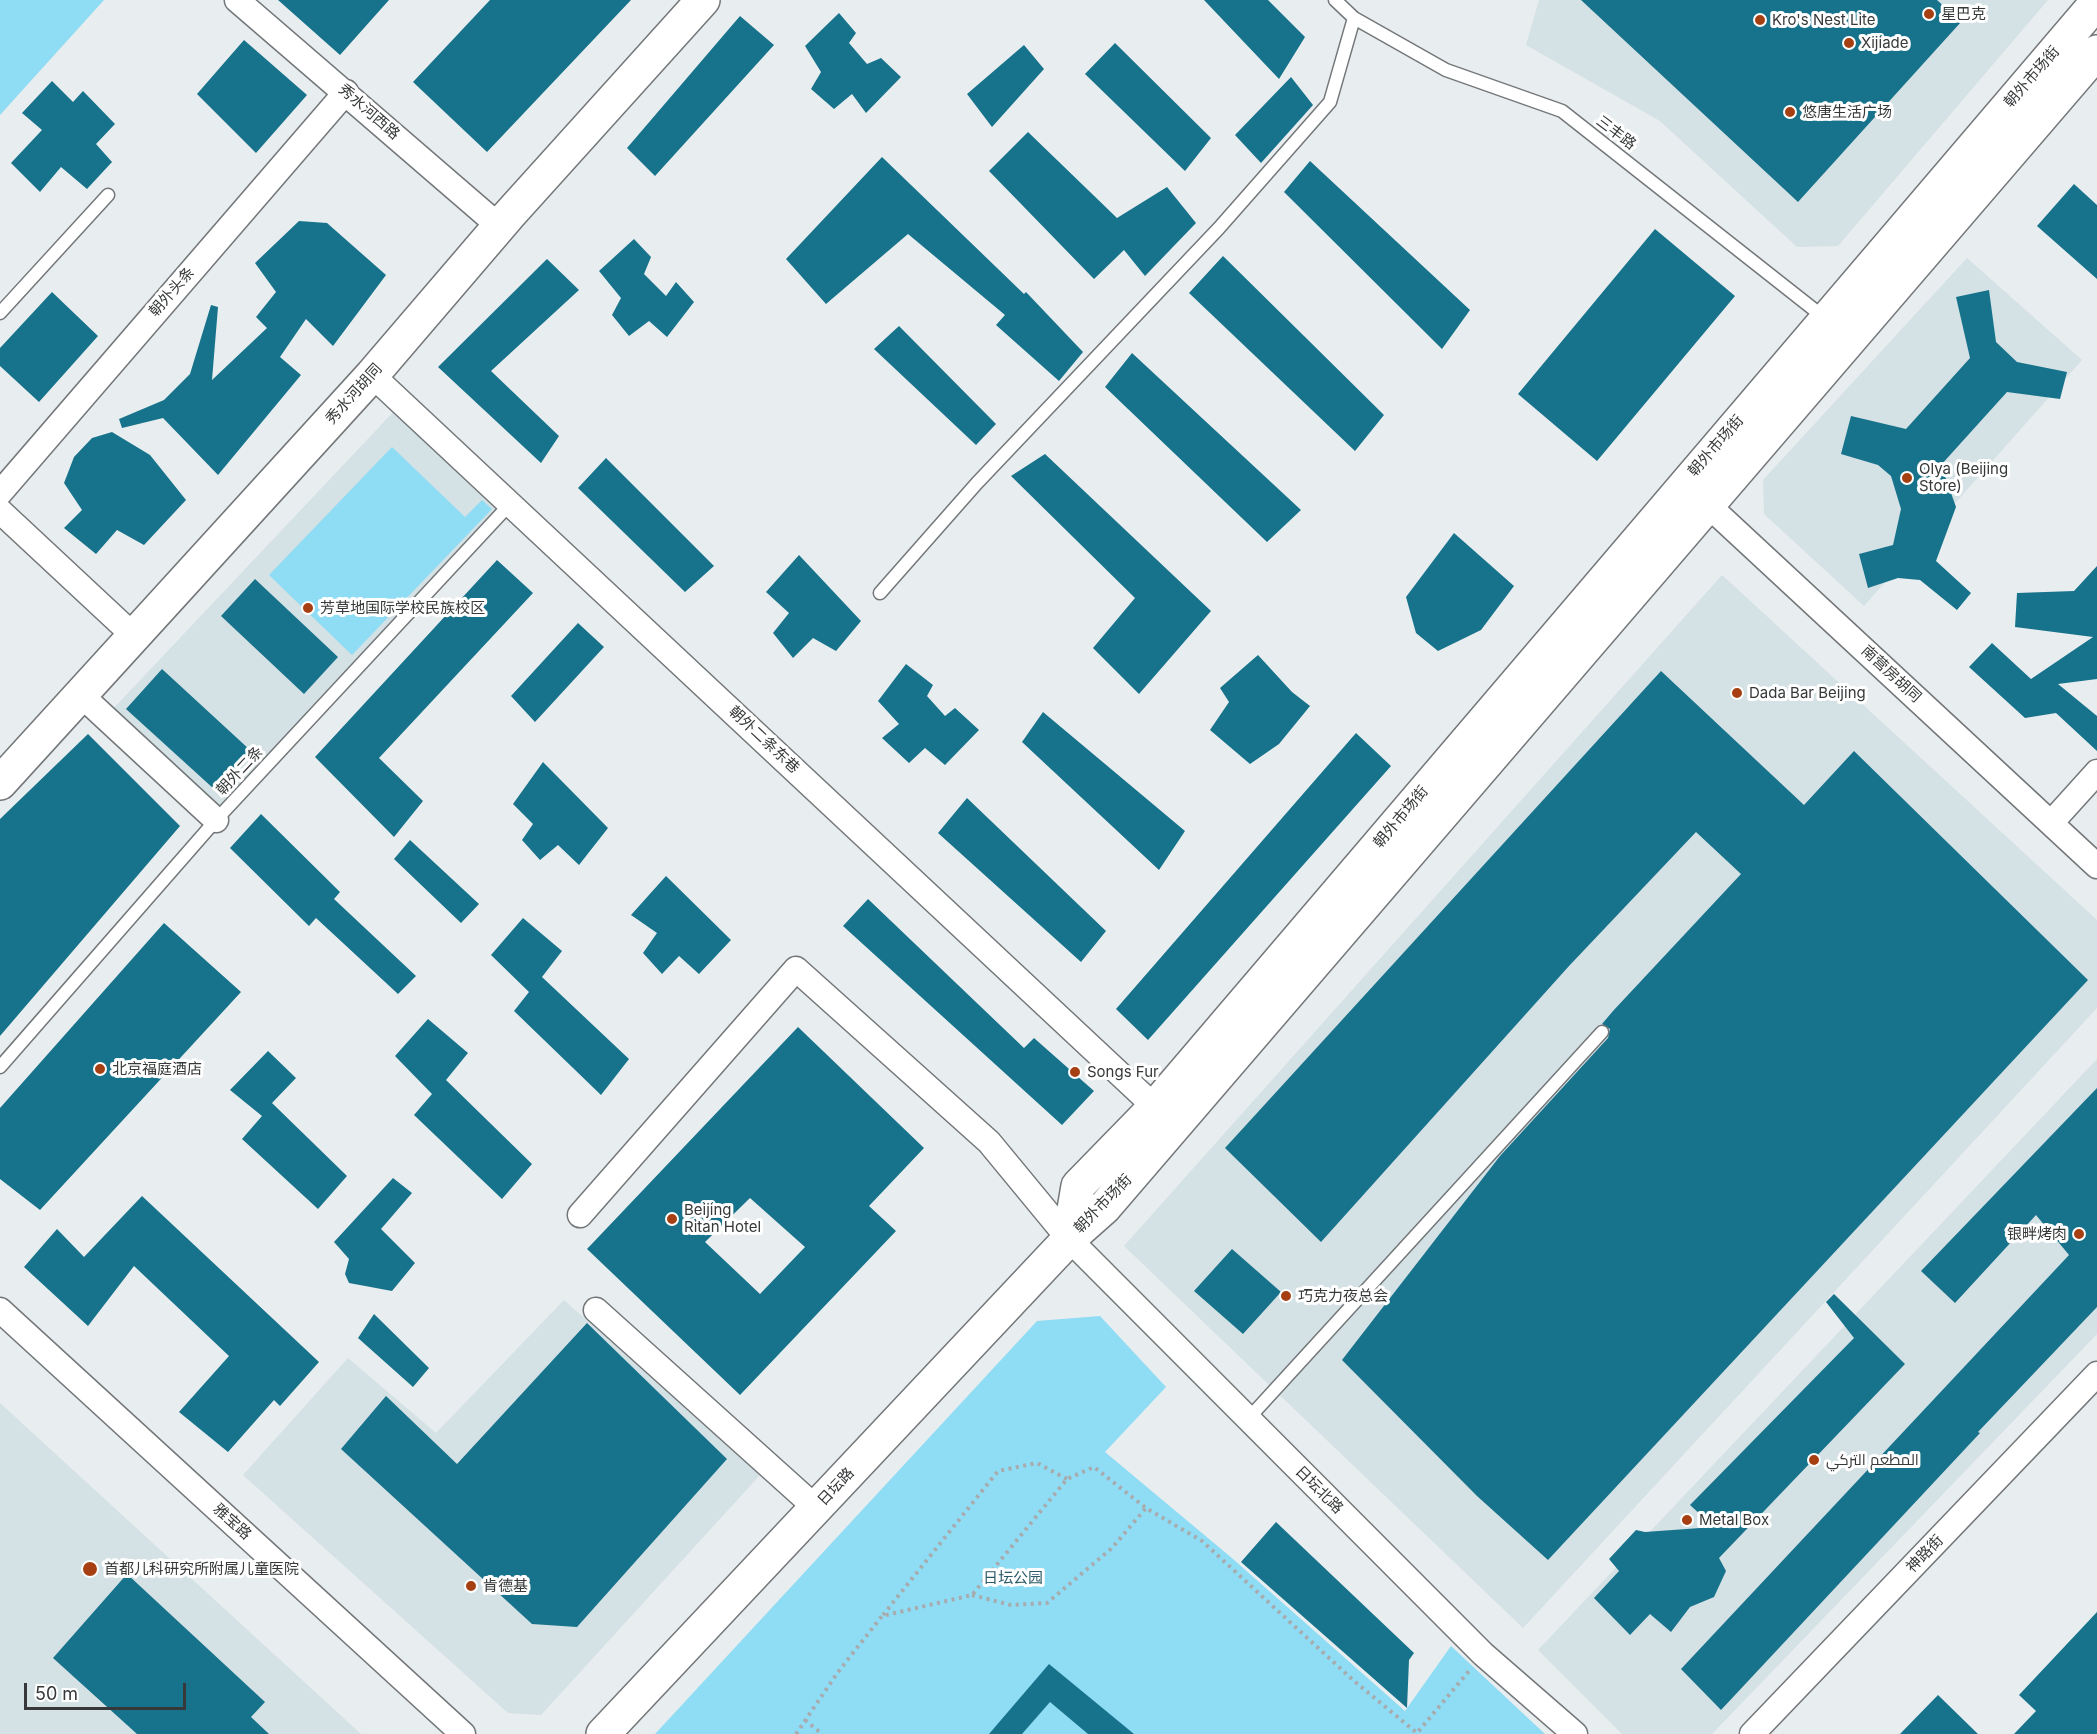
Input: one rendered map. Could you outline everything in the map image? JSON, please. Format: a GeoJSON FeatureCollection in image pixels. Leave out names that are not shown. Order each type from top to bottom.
{"type":"FeatureCollection","features":[{"type":"Feature","properties":{"kind":"main road","name":"秀水河胡同"},"geometry":{"type":"LineString","coordinates":[[0,783],[372,375],[499,226],[703,0]]}},
{"type":"Feature","properties":{"kind":"main road","name":"朝外市场街"},"geometry":{"type":"LineString","coordinates":[[1069,1239],[1104,1208],[1696,494],[1838,328],[2097,2]]}},
{"type":"Feature","properties":{"kind":"main road","name":"朝外市场街"},"geometry":{"type":"LineString","coordinates":[[1838,328],[2097,52]]}},
{"type":"Feature","properties":{"kind":"main road","name":"朝外市场街"},"geometry":{"type":"LineString","coordinates":[[1069,1239],[1078,1186],[1155,1107],[1696,494]]}},
{"type":"Feature","properties":{"kind":"main road","name":"日坛路"},"geometry":{"type":"LineString","coordinates":[[603,1734],[1069,1239]]}},
{"type":"Feature","properties":{"kind":"street","name":"秀水河西路"},"geometry":{"type":"LineString","coordinates":[[237,0],[499,226]]}},
{"type":"Feature","properties":{"kind":"street","name":"朝外头条"},"geometry":{"type":"LineString","coordinates":[[0,493],[346,92]]}},
{"type":"Feature","properties":{"kind":"street","name":"朝外二条东巷"},"geometry":{"type":"LineString","coordinates":[[372,375],[1155,1107]]}},
{"type":"Feature","properties":{"kind":"street","name":"南营房胡同"},"geometry":{"type":"LineString","coordinates":[[1696,494],[2097,866]]}},
{"type":"Feature","properties":{"kind":"street"},"geometry":{"type":"LineString","coordinates":[[0,511],[134,636]]}},
{"type":"Feature","properties":{"kind":"street"},"geometry":{"type":"LineString","coordinates":[[81,695],[216,820]]}},
{"type":"Feature","properties":{"kind":"street"},"geometry":{"type":"LineString","coordinates":[[2051,823],[2097,772]]}},
{"type":"Feature","properties":{"kind":"street","name":"日坛北路"},"geometry":{"type":"LineString","coordinates":[[580,1215],[796,969],[989,1142],[1069,1239],[1483,1654],[1575,1734]]}},
{"type":"Feature","properties":{"kind":"street","name":"雅宝路"},"geometry":{"type":"LineString","coordinates":[[0,1310],[463,1734]]}},
{"type":"Feature","properties":{"kind":"street"},"geometry":{"type":"LineString","coordinates":[[596,1310],[816,1508]]}},
{"type":"Feature","properties":{"kind":"street","name":"神路街"},"geometry":{"type":"LineString","coordinates":[[1752,1734],[2097,1374]]}},
{"type":"Feature","properties":{"kind":"lane","name":"三丰路"},"geometry":{"type":"LineString","coordinates":[[1335,0],[1354,18],[1446,70],[1562,111],[1838,328]]}},
{"type":"Feature","properties":{"kind":"lane"},"geometry":{"type":"LineString","coordinates":[[880,592],[977,483],[1219,228],[1330,102],[1354,18]]}},
{"type":"Feature","properties":{"kind":"lane"},"geometry":{"type":"LineString","coordinates":[[0,313],[108,195]]}},
{"type":"Feature","properties":{"kind":"lane","name":"朝外二条"},"geometry":{"type":"LineString","coordinates":[[0,1067],[216,820],[511,503]]}},
{"type":"Feature","properties":{"kind":"lane"},"geometry":{"type":"LineString","coordinates":[[1248,1419],[1602,1032]]}},
{"type":"Feature","properties":{"kind":"path"},"geometry":{"type":"LineString","coordinates":[[796,1734],[838,1672],[998,1471],[1037,1463],[1067,1479]]}},
{"type":"Feature","properties":{"kind":"path"},"geometry":{"type":"LineString","coordinates":[[972,1596],[1067,1479],[1094,1467],[1146,1508],[1202,1541],[1354,1681],[1417,1734],[1483,1654]]}},
{"type":"Feature","properties":{"kind":"path"},"geometry":{"type":"LineString","coordinates":[[882,1616],[972,1596],[1011,1605],[1047,1603],[1112,1548],[1146,1508]]}},
{"type":"Feature","properties":{"kind":"path"},"geometry":{"type":"LineString","coordinates":[[805,1720],[822,1734]]}},
{"type":"Feature","properties":{"kind":"shaded area"},"geometry":{"type":"Polygon","coordinates":[[[1539,0],[2048,0],[1838,246],[1797,247],[1660,121],[1526,45],[1539,0]]]}},
{"type":"Feature","properties":{"kind":"shaded area"},"geometry":{"type":"Polygon","coordinates":[[[1967,258],[2082,360],[1864,606],[1764,514],[1763,480],[1967,258]]]}},
{"type":"Feature","properties":{"kind":"shaded area","name":"芳草地国际学校民族校区"},"geometry":{"type":"Polygon","coordinates":[[[398,407],[503,506],[217,809],[112,710],[398,407]]]}},
{"type":"Feature","properties":{"kind":"shaded area"},"geometry":{"type":"Polygon","coordinates":[[[1722,575],[2097,920],[2097,1008],[1523,1628],[1124,1246],[1722,575]]]}},
{"type":"Feature","properties":{"kind":"shaded area"},"geometry":{"type":"Polygon","coordinates":[[[2097,1059],[2097,1334],[1712,1734],[1622,1734],[1538,1650],[2097,1059]]]}},
{"type":"Feature","properties":{"kind":"shaded area"},"geometry":{"type":"Polygon","coordinates":[[[564,1300],[760,1475],[541,1715],[508,1713],[243,1475],[348,1358],[436,1433],[564,1300]]]}},
{"type":"Feature","properties":{"kind":"shaded area","name":"首都儿科研究所附属儿童医院"},"geometry":{"type":"Polygon","coordinates":[[[0,1403],[361,1734],[0,1734],[0,1403]]]}},
{"type":"Feature","properties":{"kind":"green space"},"geometry":{"type":"Polygon","coordinates":[[[0,0],[104,0],[0,115],[0,0]]]}},
{"type":"Feature","properties":{"kind":"green space"},"geometry":{"type":"Polygon","coordinates":[[[392,447],[465,517],[482,500],[492,509],[352,655],[269,575],[392,447]]]}},
{"type":"Feature","properties":{"kind":"green space","name":"日坛公园"},"geometry":{"type":"Polygon","coordinates":[[[1100,1316],[1166,1387],[1105,1452],[1233,1559],[1405,1711],[1451,1646],[1545,1734],[655,1734],[1037,1321],[1100,1316]]]}},
{"type":"Feature","properties":{"kind":"building"},"geometry":{"type":"Polygon","coordinates":[[[278,0],[389,0],[340,55],[278,0]]]}},
{"type":"Feature","properties":{"kind":"building"},"geometry":{"type":"Polygon","coordinates":[[[490,0],[631,0],[487,152],[413,82],[490,0]]]}},
{"type":"Feature","properties":{"kind":"building"},"geometry":{"type":"Polygon","coordinates":[[[1204,0],[1268,0],[1305,37],[1279,79],[1204,0]]]}},
{"type":"Feature","properties":{"kind":"building","name":"悠唐生活广场"},"geometry":{"type":"Polygon","coordinates":[[[1581,0],[1937,0],[1961,22],[1798,202],[1581,0]]]}},
{"type":"Feature","properties":{"kind":"building"},"geometry":{"type":"Polygon","coordinates":[[[839,13],[856,33],[849,43],[867,64],[881,58],[901,77],[866,113],[852,94],[834,109],[811,89],[821,72],[805,46],[839,13]]]}},
{"type":"Feature","properties":{"kind":"building"},"geometry":{"type":"Polygon","coordinates":[[[740,16],[774,45],[655,176],[627,148],[740,16]]]}},
{"type":"Feature","properties":{"kind":"building"},"geometry":{"type":"Polygon","coordinates":[[[244,40],[307,95],[256,153],[197,94],[244,40]]]}},
{"type":"Feature","properties":{"kind":"building"},"geometry":{"type":"Polygon","coordinates":[[[1115,43],[1211,138],[1185,171],[1085,74],[1115,43]]]}},
{"type":"Feature","properties":{"kind":"building"},"geometry":{"type":"Polygon","coordinates":[[[1024,45],[1044,69],[992,127],[967,94],[1024,45]]]}},
{"type":"Feature","properties":{"kind":"building"},"geometry":{"type":"Polygon","coordinates":[[[1291,77],[1313,105],[1261,163],[1235,135],[1291,77]]]}},
{"type":"Feature","properties":{"kind":"building"},"geometry":{"type":"Polygon","coordinates":[[[52,81],[73,102],[83,91],[115,124],[96,144],[112,162],[87,189],[61,167],[40,192],[11,163],[42,130],[22,113],[52,81]]]}},
{"type":"Feature","properties":{"kind":"building"},"geometry":{"type":"Polygon","coordinates":[[[1028,132],[1117,218],[1167,187],[1196,223],[1145,276],[1124,250],[1094,279],[989,171],[1028,132]]]}},
{"type":"Feature","properties":{"kind":"building"},"geometry":{"type":"Polygon","coordinates":[[[882,157],[1024,294],[1026,292],[1083,352],[1059,381],[996,325],[1005,315],[908,234],[826,304],[786,259],[882,157]]]}},
{"type":"Feature","properties":{"kind":"building"},"geometry":{"type":"Polygon","coordinates":[[[1310,161],[1470,310],[1442,349],[1284,192],[1310,161]]]}},
{"type":"Feature","properties":{"kind":"building"},"geometry":{"type":"Polygon","coordinates":[[[2074,184],[2097,205],[2097,279],[2037,226],[2074,184]]]}},
{"type":"Feature","properties":{"kind":"building"},"geometry":{"type":"Polygon","coordinates":[[[299,221],[327,223],[386,275],[333,346],[306,319],[280,357],[301,375],[218,475],[163,418],[122,428],[119,419],[164,400],[190,374],[211,305],[218,307],[212,380],[267,328],[256,317],[276,292],[255,263],[299,221]]]}},
{"type":"Feature","properties":{"kind":"building"},"geometry":{"type":"Polygon","coordinates":[[[1655,229],[1735,296],[1597,461],[1518,394],[1655,229]]]}},
{"type":"Feature","properties":{"kind":"building"},"geometry":{"type":"Polygon","coordinates":[[[634,239],[651,257],[644,274],[666,296],[676,282],[694,302],[667,337],[649,321],[629,336],[612,315],[621,298],[599,271],[634,239]]]}},
{"type":"Feature","properties":{"kind":"building"},"geometry":{"type":"Polygon","coordinates":[[[1223,256],[1384,415],[1355,451],[1189,293],[1223,256]]]}},
{"type":"Feature","properties":{"kind":"building"},"geometry":{"type":"Polygon","coordinates":[[[547,259],[579,290],[491,371],[559,436],[541,463],[438,367],[547,259]]]}},
{"type":"Feature","properties":{"kind":"building"},"geometry":{"type":"Polygon","coordinates":[[[1989,290],[1996,342],[2017,362],[2067,372],[2060,399],[2007,392],[1941,465],[1956,507],[1936,561],[1971,593],[1957,610],[1920,580],[1898,578],[1868,588],[1859,554],[1893,545],[1901,509],[1891,476],[1878,465],[1841,454],[1851,416],[1906,429],[1970,358],[1956,297],[1989,290]]]}},
{"type":"Feature","properties":{"kind":"building"},"geometry":{"type":"Polygon","coordinates":[[[52,292],[98,336],[39,402],[0,366],[0,348],[52,292]]]}},
{"type":"Feature","properties":{"kind":"building"},"geometry":{"type":"Polygon","coordinates":[[[899,326],[996,424],[976,445],[874,349],[899,326]]]}},
{"type":"Feature","properties":{"kind":"building"},"geometry":{"type":"Polygon","coordinates":[[[1132,353],[1301,510],[1267,542],[1105,387],[1132,353]]]}},
{"type":"Feature","properties":{"kind":"building"},"geometry":{"type":"Polygon","coordinates":[[[112,432],[150,455],[186,500],[144,545],[117,530],[96,554],[64,528],[82,510],[64,483],[74,457],[92,438],[112,432]]]}},
{"type":"Feature","properties":{"kind":"building"},"geometry":{"type":"Polygon","coordinates":[[[1045,454],[1211,611],[1139,694],[1093,648],[1135,598],[1011,476],[1045,454]]]}},
{"type":"Feature","properties":{"kind":"building"},"geometry":{"type":"Polygon","coordinates":[[[606,458],[714,566],[685,592],[578,488],[606,458]]]}},
{"type":"Feature","properties":{"kind":"building"},"geometry":{"type":"Polygon","coordinates":[[[1454,533],[1514,586],[1481,630],[1438,651],[1416,633],[1406,597],[1454,533]]]}},
{"type":"Feature","properties":{"kind":"building"},"geometry":{"type":"Polygon","coordinates":[[[799,555],[861,621],[836,651],[813,638],[793,658],[773,633],[789,613],[766,592],[799,555]]]}},
{"type":"Feature","properties":{"kind":"building"},"geometry":{"type":"Polygon","coordinates":[[[497,560],[533,593],[379,758],[423,801],[394,837],[315,757],[497,560]]]}},
{"type":"Feature","properties":{"kind":"building"},"geometry":{"type":"Polygon","coordinates":[[[2097,566],[2097,679],[2058,684],[2097,716],[2097,751],[2056,713],[2025,718],[1969,667],[1992,643],[2031,679],[2093,637],[2015,627],[2017,593],[2074,591],[2097,566]]]}},
{"type":"Feature","properties":{"kind":"building"},"geometry":{"type":"Polygon","coordinates":[[[255,579],[338,657],[304,694],[221,616],[255,579]]]}},
{"type":"Feature","properties":{"kind":"building"},"geometry":{"type":"Polygon","coordinates":[[[578,623],[604,647],[535,722],[511,696],[578,623]]]}},
{"type":"Feature","properties":{"kind":"building"},"geometry":{"type":"Polygon","coordinates":[[[1258,655],[1292,692],[1310,706],[1279,744],[1250,764],[1210,730],[1229,702],[1220,688],[1258,655]]]}},
{"type":"Feature","properties":{"kind":"building"},"geometry":{"type":"Polygon","coordinates":[[[906,664],[933,685],[927,696],[945,716],[955,708],[979,730],[945,765],[925,748],[909,763],[882,738],[899,724],[878,701],[906,664]]]}},
{"type":"Feature","properties":{"kind":"building"},"geometry":{"type":"Polygon","coordinates":[[[162,669],[250,750],[214,789],[126,709],[162,669]]]}},
{"type":"Feature","properties":{"kind":"building"},"geometry":{"type":"Polygon","coordinates":[[[1661,671],[1804,805],[1854,751],[2088,980],[1548,1560],[1477,1496],[1342,1360],[1500,1156],[1608,1038],[1610,1029],[1602,1024],[1741,874],[1696,832],[1569,966],[1321,1242],[1225,1148],[1661,671]]]}},
{"type":"Feature","properties":{"kind":"building"},"geometry":{"type":"Polygon","coordinates":[[[1043,712],[1185,831],[1159,870],[1022,742],[1043,712]]]}},
{"type":"Feature","properties":{"kind":"building"},"geometry":{"type":"Polygon","coordinates":[[[1356,733],[1391,766],[1148,1040],[1116,1009],[1356,733]]]}},
{"type":"Feature","properties":{"kind":"building"},"geometry":{"type":"Polygon","coordinates":[[[88,734],[180,826],[0,1036],[0,819],[88,734]]]}},
{"type":"Feature","properties":{"kind":"building"},"geometry":{"type":"Polygon","coordinates":[[[543,762],[608,828],[579,865],[558,845],[540,860],[522,840],[533,824],[513,804],[543,762]]]}},
{"type":"Feature","properties":{"kind":"building"},"geometry":{"type":"Polygon","coordinates":[[[967,798],[1106,931],[1081,962],[938,833],[967,798]]]}},
{"type":"Feature","properties":{"kind":"building"},"geometry":{"type":"Polygon","coordinates":[[[261,814],[340,892],[334,899],[416,976],[398,994],[316,918],[309,926],[230,848],[261,814]]]}},
{"type":"Feature","properties":{"kind":"building"},"geometry":{"type":"Polygon","coordinates":[[[410,840],[479,904],[461,923],[394,859],[410,840]]]}},
{"type":"Feature","properties":{"kind":"building"},"geometry":{"type":"Polygon","coordinates":[[[666,876],[731,940],[699,974],[679,956],[662,974],[643,953],[657,933],[631,915],[666,876]]]}},
{"type":"Feature","properties":{"kind":"building"},"geometry":{"type":"Polygon","coordinates":[[[868,899],[1024,1048],[1034,1038],[1094,1091],[1062,1125],[843,926],[868,899]]]}},
{"type":"Feature","properties":{"kind":"building"},"geometry":{"type":"Polygon","coordinates":[[[523,918],[562,951],[542,977],[629,1059],[601,1095],[514,1011],[529,992],[491,955],[523,918]]]}},
{"type":"Feature","properties":{"kind":"building"},"geometry":{"type":"Polygon","coordinates":[[[164,923],[241,992],[40,1210],[0,1179],[0,1108],[164,923]]]}},
{"type":"Feature","properties":{"kind":"building"},"geometry":{"type":"Polygon","coordinates":[[[428,1019],[468,1053],[446,1080],[532,1164],[502,1199],[414,1115],[432,1094],[395,1056],[428,1019]]]}},
{"type":"Feature","properties":{"kind":"building","name":"Beijing Ritan Hotel"},"geometry":{"type":"Polygon","coordinates":[[[798,1027],[924,1148],[869,1206],[896,1231],[740,1395],[587,1249],[798,1027]],[[750,1198],[705,1242],[760,1294],[805,1247],[750,1198]]]}},
{"type":"Feature","properties":{"kind":"building"},"geometry":{"type":"Polygon","coordinates":[[[268,1051],[296,1078],[272,1103],[347,1176],[318,1209],[242,1139],[262,1116],[230,1090],[268,1051]]]}},
{"type":"Feature","properties":{"kind":"building"},"geometry":{"type":"Polygon","coordinates":[[[2097,1088],[2097,1307],[1721,1710],[1681,1669],[2069,1255],[2036,1215],[1955,1303],[1921,1271],[2097,1088]]]}},
{"type":"Feature","properties":{"kind":"building"},"geometry":{"type":"Polygon","coordinates":[[[393,1178],[412,1193],[381,1229],[415,1263],[392,1291],[349,1283],[345,1274],[349,1259],[334,1242],[393,1178]]]}},
{"type":"Feature","properties":{"kind":"building"},"geometry":{"type":"Polygon","coordinates":[[[142,1196],[319,1362],[280,1406],[274,1400],[228,1452],[179,1412],[229,1356],[134,1266],[88,1326],[24,1267],[57,1229],[84,1257],[142,1196]]]}},
{"type":"Feature","properties":{"kind":"building"},"geometry":{"type":"Polygon","coordinates":[[[1232,1249],[1281,1292],[1243,1334],[1194,1291],[1232,1249]]]}},
{"type":"Feature","properties":{"kind":"building"},"geometry":{"type":"Polygon","coordinates":[[[1834,1294],[1905,1364],[1719,1558],[1726,1571],[1714,1597],[1690,1607],[1671,1632],[1650,1614],[1630,1635],[1594,1598],[1619,1571],[1609,1559],[1636,1530],[1645,1532],[1714,1527],[1690,1505],[1854,1338],[1826,1302],[1834,1294]]]}},
{"type":"Feature","properties":{"kind":"building"},"geometry":{"type":"Polygon","coordinates":[[[374,1314],[429,1368],[413,1387],[358,1338],[374,1314]]]}},
{"type":"Feature","properties":{"kind":"building"},"geometry":{"type":"Polygon","coordinates":[[[587,1323],[727,1459],[577,1627],[532,1624],[341,1449],[386,1396],[457,1464],[587,1323]]]}},
{"type":"Feature","properties":{"kind":"building"},"geometry":{"type":"Polygon","coordinates":[[[1276,1522],[1414,1653],[1409,1660],[1407,1708],[1241,1562],[1276,1522]]]}},
{"type":"Feature","properties":{"kind":"building"},"geometry":{"type":"Polygon","coordinates":[[[127,1574],[265,1702],[251,1717],[269,1734],[137,1734],[53,1658],[127,1574]]]}},
{"type":"Feature","properties":{"kind":"building"},"geometry":{"type":"Polygon","coordinates":[[[2097,1612],[2097,1734],[2014,1734],[2036,1711],[2019,1695],[2097,1612]]]}},
{"type":"Feature","properties":{"kind":"building"},"geometry":{"type":"Polygon","coordinates":[[[1049,1664],[1134,1734],[1088,1734],[1050,1702],[1022,1734],[989,1734],[1049,1664]]]}},
{"type":"Feature","properties":{"kind":"building"},"geometry":{"type":"Polygon","coordinates":[[[1938,1695],[1978,1734],[1900,1734],[1938,1695]]]}},
{"type":"Feature","properties":{"kind":"place","name":"星巴克"},"geometry":{"type":"Point","coordinates":[1929,14]}},
{"type":"Feature","properties":{"kind":"place","name":"Kro's Nest Lite"},"geometry":{"type":"Point","coordinates":[1760,20]}},
{"type":"Feature","properties":{"kind":"place","name":"Xijiade"},"geometry":{"type":"Point","coordinates":[1849,43]}},
{"type":"Feature","properties":{"kind":"place","name":"悠唐生活广场"},"geometry":{"type":"Point","coordinates":[1790,112]}},
{"type":"Feature","properties":{"kind":"place","name":"Olya (Beijing Store)"},"geometry":{"type":"Point","coordinates":[1907,478]}},
{"type":"Feature","properties":{"kind":"place","name":"芳草地国际学校民族校区"},"geometry":{"type":"Point","coordinates":[308,608]}},
{"type":"Feature","properties":{"kind":"place","name":"Dada Bar Beijing"},"geometry":{"type":"Point","coordinates":[1737,693]}},
{"type":"Feature","properties":{"kind":"place","name":"北京福庭酒店"},"geometry":{"type":"Point","coordinates":[100,1069]}},
{"type":"Feature","properties":{"kind":"place","name":"Songs Fur"},"geometry":{"type":"Point","coordinates":[1075,1072]}},
{"type":"Feature","properties":{"kind":"place","name":"Beijing Ritan Hotel"},"geometry":{"type":"Point","coordinates":[672,1219]}},
{"type":"Feature","properties":{"kind":"place","name":"银畔烤肉"},"geometry":{"type":"Point","coordinates":[2079,1234]}},
{"type":"Feature","properties":{"kind":"place","name":"巧克力夜总会"},"geometry":{"type":"Point","coordinates":[1286,1296]}},
{"type":"Feature","properties":{"kind":"place","name":"المطعم التركي"},"geometry":{"type":"Point","coordinates":[1814,1460]}},
{"type":"Feature","properties":{"kind":"place","name":"Metal Box"},"geometry":{"type":"Point","coordinates":[1687,1520]}},
{"type":"Feature","properties":{"kind":"place","name":"首都儿科研究所附属儿童医院"},"geometry":{"type":"Point","coordinates":[90,1569]}},
{"type":"Feature","properties":{"kind":"place","name":"肯德基"},"geometry":{"type":"Point","coordinates":[471,1586]}}]}
